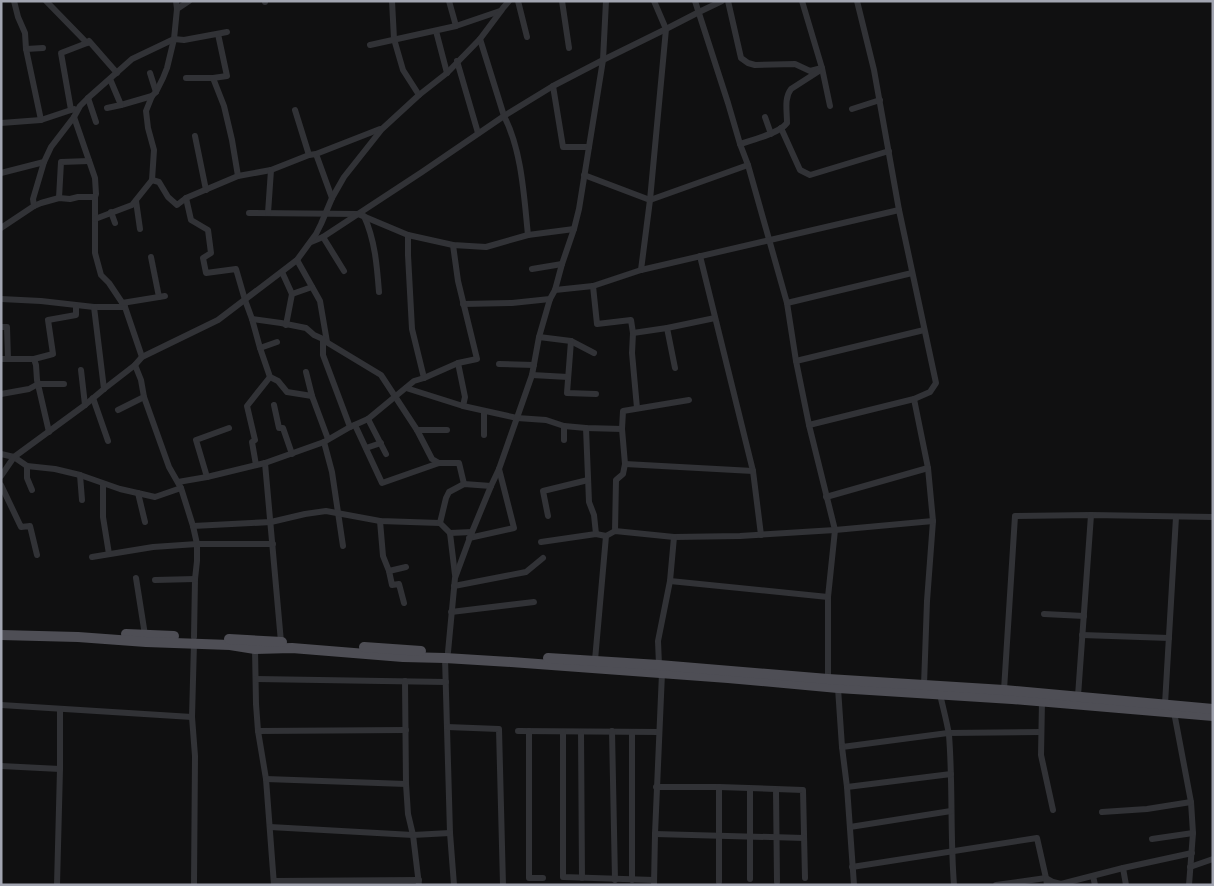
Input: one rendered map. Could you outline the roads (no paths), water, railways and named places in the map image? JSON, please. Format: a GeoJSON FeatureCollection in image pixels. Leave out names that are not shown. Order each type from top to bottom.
{"type":"FeatureCollection","features":[{"type":"Feature","properties":{"kind":"main road"},"geometry":{"type":"LineString","coordinates":[[1,629],[145,635],[255,649],[292,648],[403,657],[447,655],[595,660],[612,666]]}},
{"type":"Feature","properties":{"kind":"main road"},"geometry":{"type":"LineString","coordinates":[[1,636],[78,637],[146,642],[194,640],[281,642],[612,666],[924,684],[1213,709]]}},
{"type":"Feature","properties":{"kind":"main road"},"geometry":{"type":"LineString","coordinates":[[660,669],[728,678],[838,688],[1042,701],[1213,716]]}},
{"type":"Feature","properties":{"kind":"street"},"geometry":{"type":"LineString","coordinates":[[14,1],[25,33],[26,49],[41,120]]}},
{"type":"Feature","properties":{"kind":"street"},"geometry":{"type":"LineString","coordinates":[[46,1],[87,43]]}},
{"type":"Feature","properties":{"kind":"street"},"geometry":{"type":"LineString","coordinates":[[95,219],[132,206],[152,180],[154,150],[146,111],[163,78],[174,39],[176,1]]}},
{"type":"Feature","properties":{"kind":"street"},"geometry":{"type":"LineString","coordinates":[[177,9],[189,1]]}},
{"type":"Feature","properties":{"kind":"street"},"geometry":{"type":"LineString","coordinates":[[392,1],[394,39],[403,70],[419,95]]}},
{"type":"Feature","properties":{"kind":"street"},"geometry":{"type":"LineString","coordinates":[[449,1],[456,26]]}},
{"type":"Feature","properties":{"kind":"street"},"geometry":{"type":"LineString","coordinates":[[370,44],[456,26],[501,7],[509,1]]}},
{"type":"Feature","properties":{"kind":"street"},"geometry":{"type":"LineString","coordinates":[[518,1],[527,37]]}},
{"type":"Feature","properties":{"kind":"street"},"geometry":{"type":"LineString","coordinates":[[562,1],[569,48]]}},
{"type":"Feature","properties":{"kind":"street"},"geometry":{"type":"LineString","coordinates":[[454,885],[450,833],[446,682],[455,578],[470,535],[499,469],[532,375],[539,337],[550,299],[556,290],[562,264],[574,229],[603,60],[606,1]]}},
{"type":"Feature","properties":{"kind":"street"},"geometry":{"type":"LineString","coordinates":[[641,270],[650,200],[666,29],[654,1]]}},
{"type":"Feature","properties":{"kind":"street"},"geometry":{"type":"LineString","coordinates":[[695,1],[748,165],[787,303],[809,425],[835,530],[828,597],[828,679]]}},
{"type":"Feature","properties":{"kind":"street"},"geometry":{"type":"LineString","coordinates":[[308,244],[361,215],[478,133],[553,86],[722,1]]}},
{"type":"Feature","properties":{"kind":"street"},"geometry":{"type":"LineString","coordinates":[[728,1],[741,58],[755,64],[795,64],[810,71],[822,68]]}},
{"type":"Feature","properties":{"kind":"street"},"geometry":{"type":"LineString","coordinates":[[802,1],[822,68],[830,106]]}},
{"type":"Feature","properties":{"kind":"street"},"geometry":{"type":"LineString","coordinates":[[809,425],[914,399],[930,392],[936,383],[899,210],[880,100],[857,1]]}},
{"type":"Feature","properties":{"kind":"street"},"geometry":{"type":"LineString","coordinates":[[1,476],[14,457],[136,366],[142,357],[218,320],[297,260],[316,234],[332,198],[344,177],[382,129],[446,73],[480,39],[501,7]]}},
{"type":"Feature","properties":{"kind":"street"},"geometry":{"type":"LineString","coordinates":[[436,31],[446,73]]}},
{"type":"Feature","properties":{"kind":"street"},"geometry":{"type":"LineString","coordinates":[[34,206],[33,199],[44,162],[51,147],[72,114],[88,98],[132,59],[174,39],[184,40],[227,32]]}},
{"type":"Feature","properties":{"kind":"street"},"geometry":{"type":"LineString","coordinates":[[186,78],[227,76],[218,34]]}},
{"type":"Feature","properties":{"kind":"street"},"geometry":{"type":"LineString","coordinates":[[480,39],[517,152],[524,189],[528,235]]}},
{"type":"Feature","properties":{"kind":"street"},"geometry":{"type":"LineString","coordinates":[[117,73],[89,41],[61,52],[72,114],[95,178],[95,254],[101,275],[123,305],[142,357]]}},
{"type":"Feature","properties":{"kind":"street"},"geometry":{"type":"LineString","coordinates":[[26,49],[43,48]]}},
{"type":"Feature","properties":{"kind":"street"},"geometry":{"type":"LineString","coordinates":[[457,61],[478,133]]}},
{"type":"Feature","properties":{"kind":"street"},"geometry":{"type":"LineString","coordinates":[[740,144],[770,134],[785,126],[788,122],[786,97],[788,92],[822,68]]}},
{"type":"Feature","properties":{"kind":"street"},"geometry":{"type":"LineString","coordinates":[[150,73],[154,94]]}},
{"type":"Feature","properties":{"kind":"street"},"geometry":{"type":"LineString","coordinates":[[212,78],[224,106],[238,176]]}},
{"type":"Feature","properties":{"kind":"street"},"geometry":{"type":"LineString","coordinates":[[110,79],[121,106]]}},
{"type":"Feature","properties":{"kind":"street"},"geometry":{"type":"LineString","coordinates":[[553,86],[563,147],[589,147]]}},
{"type":"Feature","properties":{"kind":"street"},"geometry":{"type":"LineString","coordinates":[[107,108],[121,106],[154,94]]}},
{"type":"Feature","properties":{"kind":"street"},"geometry":{"type":"LineString","coordinates":[[88,98],[96,122]]}},
{"type":"Feature","properties":{"kind":"street"},"geometry":{"type":"LineString","coordinates":[[852,109],[880,100]]}},
{"type":"Feature","properties":{"kind":"street"},"geometry":{"type":"LineString","coordinates":[[295,110],[309,155]]}},
{"type":"Feature","properties":{"kind":"street"},"geometry":{"type":"LineString","coordinates":[[1,123],[41,120],[72,114]]}},
{"type":"Feature","properties":{"kind":"street"},"geometry":{"type":"LineString","coordinates":[[765,117],[770,134]]}},
{"type":"Feature","properties":{"kind":"street"},"geometry":{"type":"LineString","coordinates":[[781,128],[800,170],[810,175],[890,151]]}},
{"type":"Feature","properties":{"kind":"street"},"geometry":{"type":"LineString","coordinates":[[152,180],[159,182],[168,197],[177,205],[186,198],[238,176],[271,170],[382,129]]}},
{"type":"Feature","properties":{"kind":"street"},"geometry":{"type":"LineString","coordinates":[[195,136],[206,190]]}},
{"type":"Feature","properties":{"kind":"street"},"geometry":{"type":"LineString","coordinates":[[316,154],[332,198]]}},
{"type":"Feature","properties":{"kind":"street"},"geometry":{"type":"LineString","coordinates":[[59,198],[61,162],[89,161]]}},
{"type":"Feature","properties":{"kind":"street"},"geometry":{"type":"LineString","coordinates":[[1,172],[44,162]]}},
{"type":"Feature","properties":{"kind":"street"},"geometry":{"type":"LineString","coordinates":[[584,175],[650,200],[748,165]]}},
{"type":"Feature","properties":{"kind":"street"},"geometry":{"type":"LineString","coordinates":[[268,212],[271,170]]}},
{"type":"Feature","properties":{"kind":"street"},"geometry":{"type":"LineString","coordinates":[[1,228],[41,203],[59,198],[95,197]]}},
{"type":"Feature","properties":{"kind":"street"},"geometry":{"type":"LineString","coordinates":[[186,198],[191,220],[208,230],[211,253],[203,258],[206,272],[236,269],[270,377],[278,381],[287,392],[312,396]]}},
{"type":"Feature","properties":{"kind":"street"},"geometry":{"type":"LineString","coordinates":[[136,201],[140,229]]}},
{"type":"Feature","properties":{"kind":"street"},"geometry":{"type":"LineString","coordinates":[[556,290],[593,286],[641,270],[899,210]]}},
{"type":"Feature","properties":{"kind":"street"},"geometry":{"type":"LineString","coordinates":[[111,212],[115,224]]}},
{"type":"Feature","properties":{"kind":"street"},"geometry":{"type":"LineString","coordinates":[[249,212],[361,215],[408,235],[453,245],[486,247],[528,235],[574,229]]}},
{"type":"Feature","properties":{"kind":"street"},"geometry":{"type":"LineString","coordinates":[[361,215],[370,228],[373,239],[379,292]]}},
{"type":"Feature","properties":{"kind":"street"},"geometry":{"type":"LineString","coordinates":[[408,235],[412,329],[424,378]]}},
{"type":"Feature","properties":{"kind":"street"},"geometry":{"type":"LineString","coordinates":[[323,237],[344,271]]}},
{"type":"Feature","properties":{"kind":"street"},"geometry":{"type":"LineString","coordinates":[[1,454],[14,457],[27,466],[55,469],[80,475],[103,484],[155,497],[179,485],[292,454],[326,440],[368,419],[414,381],[458,363],[477,359],[458,281],[453,245]]}},
{"type":"Feature","properties":{"kind":"street"},"geometry":{"type":"LineString","coordinates":[[700,256],[753,471],[761,535]]}},
{"type":"Feature","properties":{"kind":"street"},"geometry":{"type":"LineString","coordinates":[[1,299],[42,301],[94,307],[123,305],[162,296],[151,257]]}},
{"type":"Feature","properties":{"kind":"street"},"geometry":{"type":"LineString","coordinates":[[297,260],[320,301],[326,341],[323,355],[353,426],[366,448],[382,483],[439,463],[459,463],[464,484]]}},
{"type":"Feature","properties":{"kind":"street"},"geometry":{"type":"LineString","coordinates":[[532,268],[562,264]]}},
{"type":"Feature","properties":{"kind":"street"},"geometry":{"type":"LineString","coordinates":[[282,272],[292,294],[286,325]]}},
{"type":"Feature","properties":{"kind":"street"},"geometry":{"type":"LineString","coordinates":[[787,303],[912,273]]}},
{"type":"Feature","properties":{"kind":"street"},"geometry":{"type":"LineString","coordinates":[[593,286],[597,324],[631,320],[633,333],[632,353],[638,408]]}},
{"type":"Feature","properties":{"kind":"street"},"geometry":{"type":"LineString","coordinates":[[292,294],[312,287]]}},
{"type":"Feature","properties":{"kind":"street"},"geometry":{"type":"LineString","coordinates":[[463,304],[550,299]]}},
{"type":"Feature","properties":{"kind":"street"},"geometry":{"type":"LineString","coordinates":[[1,327],[7,327],[5,359],[34,360],[53,354],[48,320],[76,315],[76,306]]}},
{"type":"Feature","properties":{"kind":"street"},"geometry":{"type":"LineString","coordinates":[[94,307],[104,389]]}},
{"type":"Feature","properties":{"kind":"street"},"geometry":{"type":"LineString","coordinates":[[633,333],[715,318]]}},
{"type":"Feature","properties":{"kind":"street"},"geometry":{"type":"LineString","coordinates":[[252,319],[306,328],[314,335],[382,375],[417,430],[432,459],[439,463]]}},
{"type":"Feature","properties":{"kind":"street"},"geometry":{"type":"LineString","coordinates":[[667,328],[675,368]]}},
{"type":"Feature","properties":{"kind":"street"},"geometry":{"type":"LineString","coordinates":[[796,361],[924,330]]}},
{"type":"Feature","properties":{"kind":"street"},"geometry":{"type":"LineString","coordinates":[[539,337],[571,341],[594,353]]}},
{"type":"Feature","properties":{"kind":"street"},"geometry":{"type":"LineString","coordinates":[[571,341],[567,393],[596,394]]}},
{"type":"Feature","properties":{"kind":"street"},"geometry":{"type":"LineString","coordinates":[[260,348],[277,342]]}},
{"type":"Feature","properties":{"kind":"street"},"geometry":{"type":"LineString","coordinates":[[34,360],[49,432]]}},
{"type":"Feature","properties":{"kind":"street"},"geometry":{"type":"LineString","coordinates":[[458,363],[465,397],[463,406]]}},
{"type":"Feature","properties":{"kind":"street"},"geometry":{"type":"LineString","coordinates":[[499,364],[534,365]]}},
{"type":"Feature","properties":{"kind":"street"},"geometry":{"type":"LineString","coordinates":[[136,366],[144,397],[169,467],[179,485],[197,544],[192,717],[195,756],[194,885]]}},
{"type":"Feature","properties":{"kind":"street"},"geometry":{"type":"LineString","coordinates":[[80,370],[86,405]]}},
{"type":"Feature","properties":{"kind":"street"},"geometry":{"type":"LineString","coordinates":[[306,372],[326,440],[343,546]]}},
{"type":"Feature","properties":{"kind":"street"},"geometry":{"type":"LineString","coordinates":[[532,375],[568,377]]}},
{"type":"Feature","properties":{"kind":"street"},"geometry":{"type":"LineString","coordinates":[[256,465],[252,442],[255,440],[247,406],[270,377]]}},
{"type":"Feature","properties":{"kind":"street"},"geometry":{"type":"LineString","coordinates":[[1,394],[30,389],[38,384],[64,384]]}},
{"type":"Feature","properties":{"kind":"street"},"geometry":{"type":"LineString","coordinates":[[406,388],[484,412],[517,418],[546,420],[564,426],[622,429]]}},
{"type":"Feature","properties":{"kind":"street"},"geometry":{"type":"LineString","coordinates":[[118,410],[144,397]]}},
{"type":"Feature","properties":{"kind":"street"},"geometry":{"type":"LineString","coordinates":[[93,398],[108,441]]}},
{"type":"Feature","properties":{"kind":"street"},"geometry":{"type":"LineString","coordinates":[[914,399],[928,468],[933,521],[927,600],[924,684]]}},
{"type":"Feature","properties":{"kind":"street"},"geometry":{"type":"LineString","coordinates":[[615,532],[616,480],[623,474],[625,464],[622,429],[623,410],[689,400]]}},
{"type":"Feature","properties":{"kind":"street"},"geometry":{"type":"LineString","coordinates":[[274,405],[279,428],[283,428],[292,454]]}},
{"type":"Feature","properties":{"kind":"street"},"geometry":{"type":"LineString","coordinates":[[484,412],[484,435]]}},
{"type":"Feature","properties":{"kind":"street"},"geometry":{"type":"LineString","coordinates":[[368,419],[386,454]]}},
{"type":"Feature","properties":{"kind":"street"},"geometry":{"type":"LineString","coordinates":[[564,426],[564,440]]}},
{"type":"Feature","properties":{"kind":"street"},"geometry":{"type":"LineString","coordinates":[[207,476],[196,440],[229,428]]}},
{"type":"Feature","properties":{"kind":"street"},"geometry":{"type":"LineString","coordinates":[[586,428],[589,502],[594,515],[596,534]]}},
{"type":"Feature","properties":{"kind":"street"},"geometry":{"type":"LineString","coordinates":[[417,430],[447,430]]}},
{"type":"Feature","properties":{"kind":"street"},"geometry":{"type":"LineString","coordinates":[[366,448],[381,443]]}},
{"type":"Feature","properties":{"kind":"street"},"geometry":{"type":"LineString","coordinates":[[265,462],[281,642]]}},
{"type":"Feature","properties":{"kind":"street"},"geometry":{"type":"LineString","coordinates":[[625,464],[753,471]]}},
{"type":"Feature","properties":{"kind":"street"},"geometry":{"type":"LineString","coordinates":[[27,466],[27,478],[32,490]]}},
{"type":"Feature","properties":{"kind":"street"},"geometry":{"type":"LineString","coordinates":[[826,497],[928,468]]}},
{"type":"Feature","properties":{"kind":"street"},"geometry":{"type":"LineString","coordinates":[[450,533],[470,535],[514,528],[499,469]]}},
{"type":"Feature","properties":{"kind":"street"},"geometry":{"type":"LineString","coordinates":[[80,475],[82,500]]}},
{"type":"Feature","properties":{"kind":"street"},"geometry":{"type":"LineString","coordinates":[[548,516],[543,491],[588,480]]}},
{"type":"Feature","properties":{"kind":"street"},"geometry":{"type":"LineString","coordinates":[[103,484],[103,517],[109,554]]}},
{"type":"Feature","properties":{"kind":"street"},"geometry":{"type":"LineString","coordinates":[[440,523],[446,498],[450,492],[464,484],[491,486]]}},
{"type":"Feature","properties":{"kind":"street"},"geometry":{"type":"LineString","coordinates":[[1,485],[21,527],[30,526],[37,555]]}},
{"type":"Feature","properties":{"kind":"street"},"geometry":{"type":"LineString","coordinates":[[138,493],[145,522]]}},
{"type":"Feature","properties":{"kind":"street"},"geometry":{"type":"LineString","coordinates":[[193,526],[271,522],[326,511],[380,522],[440,523],[450,533],[455,578]]}},
{"type":"Feature","properties":{"kind":"street"},"geometry":{"type":"LineString","coordinates":[[1078,696],[1091,515]]}},
{"type":"Feature","properties":{"kind":"street"},"geometry":{"type":"LineString","coordinates":[[1004,690],[1015,516],[1213,517]]}},
{"type":"Feature","properties":{"kind":"street"},"geometry":{"type":"LineString","coordinates":[[1165,704],[1176,517]]}},
{"type":"Feature","properties":{"kind":"street"},"geometry":{"type":"LineString","coordinates":[[541,542],[596,534],[606,536],[615,532],[674,537],[761,535],[933,521]]}},
{"type":"Feature","properties":{"kind":"street"},"geometry":{"type":"LineString","coordinates":[[380,522],[383,556],[389,570],[392,585],[399,584],[404,603]]}},
{"type":"Feature","properties":{"kind":"street"},"geometry":{"type":"LineString","coordinates":[[595,660],[606,536]]}},
{"type":"Feature","properties":{"kind":"street"},"geometry":{"type":"LineString","coordinates":[[563,732],[563,877],[654,882],[660,669],[658,641],[670,581],[674,537]]}},
{"type":"Feature","properties":{"kind":"street"},"geometry":{"type":"LineString","coordinates":[[92,557],[153,547],[197,544],[272,544]]}},
{"type":"Feature","properties":{"kind":"street"},"geometry":{"type":"LineString","coordinates":[[454,586],[526,572],[542,558]]}},
{"type":"Feature","properties":{"kind":"street"},"geometry":{"type":"LineString","coordinates":[[389,570],[406,567]]}},
{"type":"Feature","properties":{"kind":"street"},"geometry":{"type":"LineString","coordinates":[[136,578],[145,635]]}},
{"type":"Feature","properties":{"kind":"street"},"geometry":{"type":"LineString","coordinates":[[155,580],[196,579]]}},
{"type":"Feature","properties":{"kind":"street"},"geometry":{"type":"LineString","coordinates":[[670,581],[828,597]]}},
{"type":"Feature","properties":{"kind":"street"},"geometry":{"type":"LineString","coordinates":[[451,612],[534,602]]}},
{"type":"Feature","properties":{"kind":"street"},"geometry":{"type":"LineString","coordinates":[[1044,614],[1084,616]]}},
{"type":"Feature","properties":{"kind":"street"},"geometry":{"type":"LineString","coordinates":[[1082,635],[1169,638]]}},
{"type":"Feature","properties":{"kind":"street"},"geometry":{"type":"LineString","coordinates":[[255,649],[258,731],[266,779],[274,883],[419,883],[413,835],[408,814],[405,682]]}},
{"type":"Feature","properties":{"kind":"street"},"geometry":{"type":"LineString","coordinates":[[256,680],[446,682]]}},
{"type":"Feature","properties":{"kind":"street"},"geometry":{"type":"LineString","coordinates":[[838,688],[854,885]]}},
{"type":"Feature","properties":{"kind":"street"},"geometry":{"type":"LineString","coordinates":[[940,694],[948,733],[954,885]]}},
{"type":"Feature","properties":{"kind":"street"},"geometry":{"type":"LineString","coordinates":[[1042,701],[1041,755],[1053,810]]}},
{"type":"Feature","properties":{"kind":"street"},"geometry":{"type":"LineString","coordinates":[[1,705],[192,717]]}},
{"type":"Feature","properties":{"kind":"street"},"geometry":{"type":"LineString","coordinates":[[57,885],[60,709]]}},
{"type":"Feature","properties":{"kind":"street"},"geometry":{"type":"LineString","coordinates":[[1174,712],[1191,802],[1193,833],[1189,885]]}},
{"type":"Feature","properties":{"kind":"street"},"geometry":{"type":"LineString","coordinates":[[447,726],[499,729],[503,885]]}},
{"type":"Feature","properties":{"kind":"street"},"geometry":{"type":"LineString","coordinates":[[258,731],[406,730]]}},
{"type":"Feature","properties":{"kind":"street"},"geometry":{"type":"LineString","coordinates":[[518,731],[658,732]]}},
{"type":"Feature","properties":{"kind":"street"},"geometry":{"type":"LineString","coordinates":[[529,731],[529,878],[543,878]]}},
{"type":"Feature","properties":{"kind":"street"},"geometry":{"type":"LineString","coordinates":[[612,731],[615,880]]}},
{"type":"Feature","properties":{"kind":"street"},"geometry":{"type":"LineString","coordinates":[[581,732],[582,878]]}},
{"type":"Feature","properties":{"kind":"street"},"geometry":{"type":"LineString","coordinates":[[632,732],[632,880]]}},
{"type":"Feature","properties":{"kind":"street"},"geometry":{"type":"LineString","coordinates":[[842,747],[948,733],[1042,732]]}},
{"type":"Feature","properties":{"kind":"street"},"geometry":{"type":"LineString","coordinates":[[1,766],[60,769]]}},
{"type":"Feature","properties":{"kind":"street"},"geometry":{"type":"LineString","coordinates":[[847,787],[951,774]]}},
{"type":"Feature","properties":{"kind":"street"},"geometry":{"type":"LineString","coordinates":[[266,779],[406,784]]}},
{"type":"Feature","properties":{"kind":"street"},"geometry":{"type":"LineString","coordinates":[[656,787],[803,790],[805,878]]}},
{"type":"Feature","properties":{"kind":"street"},"geometry":{"type":"LineString","coordinates":[[719,787],[719,882]]}},
{"type":"Feature","properties":{"kind":"street"},"geometry":{"type":"LineString","coordinates":[[750,789],[750,879]]}},
{"type":"Feature","properties":{"kind":"street"},"geometry":{"type":"LineString","coordinates":[[776,790],[777,882]]}},
{"type":"Feature","properties":{"kind":"street"},"geometry":{"type":"LineString","coordinates":[[1102,812],[1146,809],[1191,802]]}},
{"type":"Feature","properties":{"kind":"street"},"geometry":{"type":"LineString","coordinates":[[850,827],[951,811]]}},
{"type":"Feature","properties":{"kind":"street"},"geometry":{"type":"LineString","coordinates":[[270,827],[413,835],[450,833]]}},
{"type":"Feature","properties":{"kind":"street"},"geometry":{"type":"LineString","coordinates":[[1152,838],[1193,833]]}},
{"type":"Feature","properties":{"kind":"street"},"geometry":{"type":"LineString","coordinates":[[654,834],[804,838]]}},
{"type":"Feature","properties":{"kind":"street"},"geometry":{"type":"LineString","coordinates":[[852,867],[1037,838],[1046,881]]}},
{"type":"Feature","properties":{"kind":"street"},"geometry":{"type":"LineString","coordinates":[[996,885],[1046,881],[1061,884],[1192,852]]}},
{"type":"Feature","properties":{"kind":"street"},"geometry":{"type":"LineString","coordinates":[[1190,867],[1213,859]]}},
{"type":"Feature","properties":{"kind":"street"},"geometry":{"type":"LineString","coordinates":[[1123,868],[1126,885]]}},
{"type":"Feature","properties":{"kind":"street"},"geometry":{"type":"LineString","coordinates":[[1093,876],[1094,885]]}}]}
